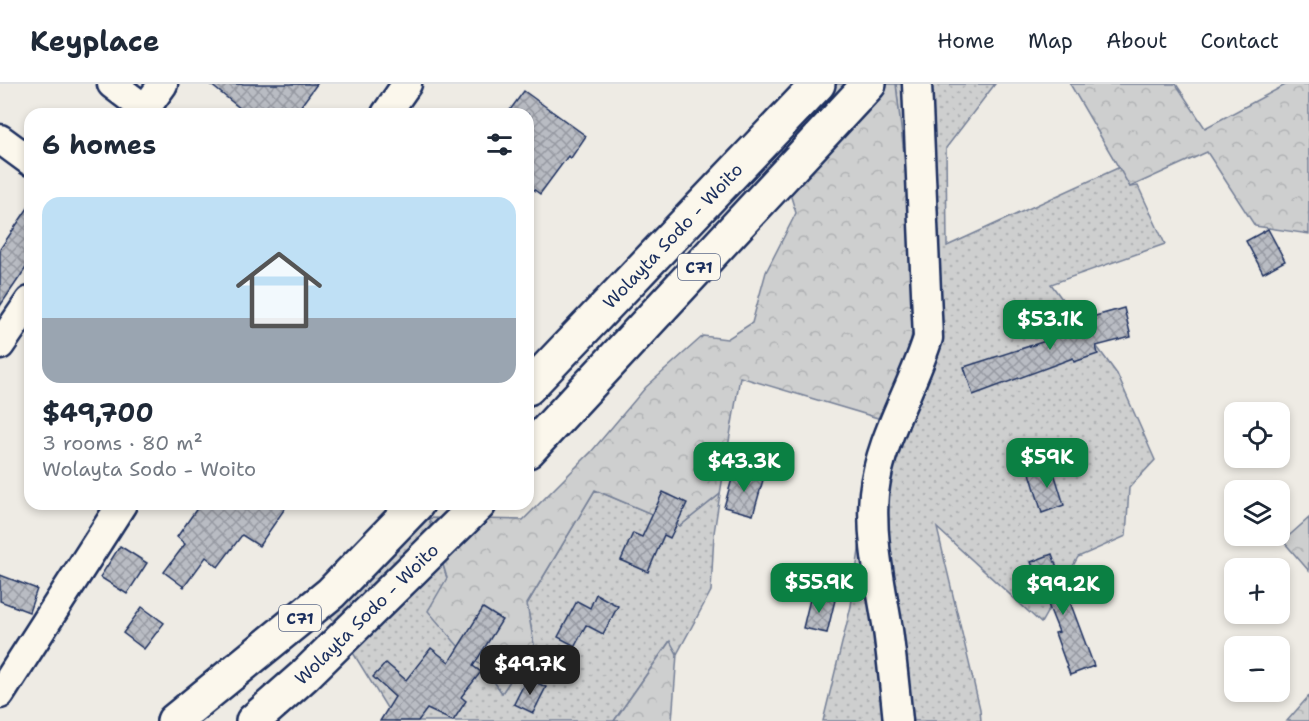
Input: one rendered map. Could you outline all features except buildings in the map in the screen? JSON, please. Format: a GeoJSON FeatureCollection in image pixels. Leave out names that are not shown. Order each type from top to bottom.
{"type":"FeatureCollection","features":[{"type":"Feature","properties":{"kind":"highway","name":"Wolayta Sodo - Woito"},"geometry":{"type":"LineString","coordinates":[[534,382],[818,84]]}},
{"type":"Feature","properties":{"kind":"highway","name":"C71"},"geometry":{"type":"LineString","coordinates":[[534,445],[869,84]]}},
{"type":"Feature","properties":{"kind":"highway","name":"C71"},"geometry":{"type":"LineString","coordinates":[[174,721],[331,593],[411,510]]}},
{"type":"Feature","properties":{"kind":"highway","name":"Wolayta Sodo - Woito"},"geometry":{"type":"LineString","coordinates":[[253,721],[304,676],[472,510]]}},
{"type":"Feature","properties":{"kind":"street"},"geometry":{"type":"LineString","coordinates":[[112,84],[139,108]]}},
{"type":"Feature","properties":{"kind":"street"},"geometry":{"type":"LineString","coordinates":[[147,108],[164,84]]}},
{"type":"Feature","properties":{"kind":"street"},"geometry":{"type":"LineString","coordinates":[[390,108],[407,84]]}},
{"type":"Feature","properties":{"kind":"street"},"geometry":{"type":"LineString","coordinates":[[898,721],[888,633],[874,543],[874,493],[883,452],[898,411],[919,368],[928,338],[917,84]]}},
{"type":"Feature","properties":{"kind":"street"},"geometry":{"type":"LineString","coordinates":[[0,139],[24,156]]}},
{"type":"Feature","properties":{"kind":"street"},"geometry":{"type":"LineString","coordinates":[[0,345],[24,310]]}},
{"type":"Feature","properties":{"kind":"street"},"geometry":{"type":"LineString","coordinates":[[0,694],[118,510]]}},
{"type":"Feature","properties":{"kind":"green space"},"geometry":{"type":"Polygon","coordinates":[[[829,84],[896,84],[905,163],[916,316],[904,369],[878,418],[740,377],[720,494],[680,526],[595,490],[527,604],[534,645],[502,693],[484,667],[465,654],[428,611],[447,578],[429,518],[523,520],[591,452],[646,387],[703,336],[727,339],[752,323],[766,272],[796,213],[787,184],[780,143],[829,84]]]}},
{"type":"Feature","properties":{"kind":"green space"},"geometry":{"type":"Polygon","coordinates":[[[896,84],[995,84],[946,148],[947,246],[1120,167],[1130,187],[1138,186],[1165,244],[1051,284],[1117,374],[1155,460],[1129,488],[1126,536],[1078,557],[1041,623],[937,528],[981,721],[823,721],[851,606],[878,418],[904,369],[916,316],[905,163],[896,84]]]}},
{"type":"Feature","properties":{"kind":"green space"},"geometry":{"type":"Polygon","coordinates":[[[1070,84],[1176,84],[1205,128],[1287,84],[1309,84],[1309,234],[1255,226],[1207,152],[1130,187],[1070,84]]]}},
{"type":"Feature","properties":{"kind":"green space"},"geometry":{"type":"Polygon","coordinates":[[[595,490],[680,526],[720,494],[714,533],[711,591],[677,654],[669,642],[614,721],[395,721],[326,609],[429,518],[447,578],[465,654],[484,667],[502,693],[534,645],[527,604],[595,490]]]}},
{"type":"Feature","properties":{"kind":"green space"},"geometry":{"type":"Polygon","coordinates":[[[1309,518],[1309,571],[1287,546],[1290,546],[1290,535],[1309,518]]]}},
{"type":"Feature","properties":{"kind":"green space"},"geometry":{"type":"Polygon","coordinates":[[[670,641],[677,654],[672,721],[614,721],[670,641]]]}},
{"type":"Feature","properties":{"kind":"green space"},"geometry":{"type":"Polygon","coordinates":[[[1309,696],[1309,721],[1287,721],[1309,696]]]}}]}
